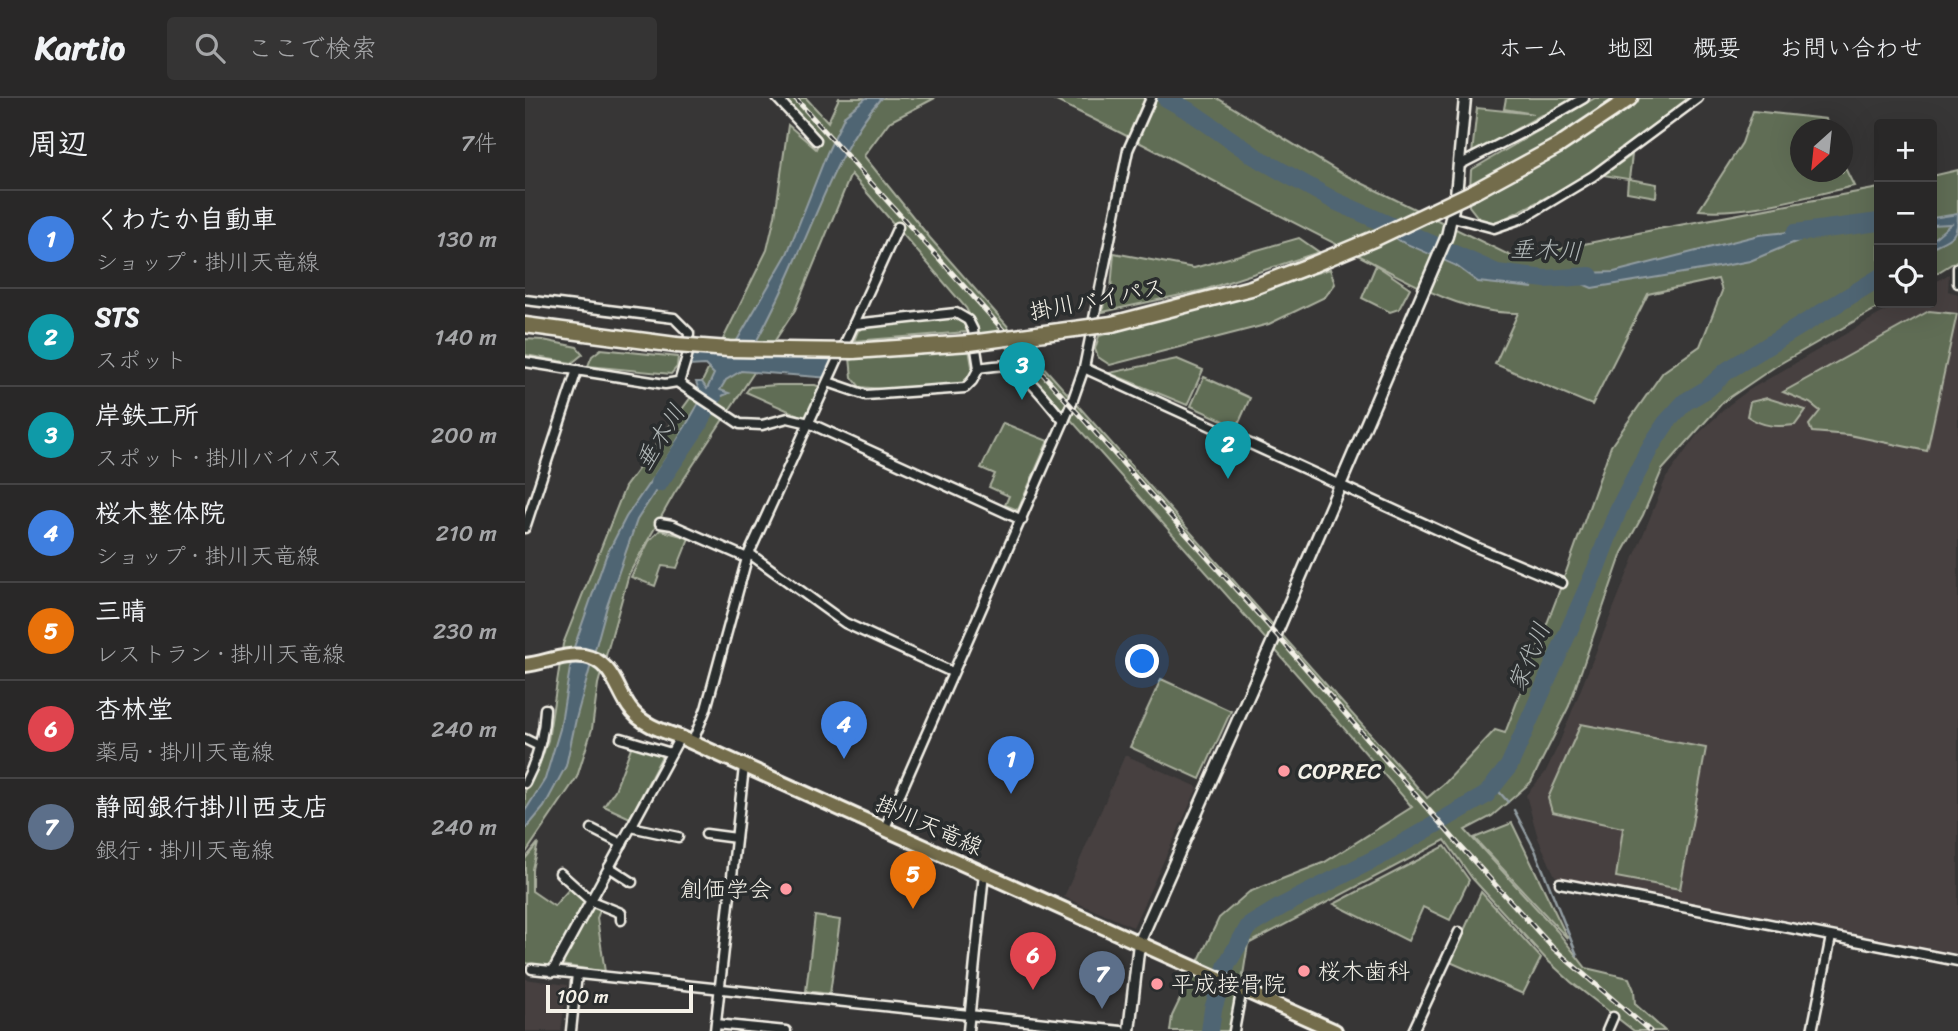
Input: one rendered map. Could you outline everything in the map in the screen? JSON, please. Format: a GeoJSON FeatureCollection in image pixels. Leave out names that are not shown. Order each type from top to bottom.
{"type":"FeatureCollection","features":[{"type":"Feature","properties":{"kind":"highway","name":"掛川バイパス"},"geometry":{"type":"LineString","coordinates":[[525,325],[676,345],[729,349],[853,351],[970,343],[1112,324],[1251,288],[1376,238],[1475,191],[1558,146],[1630,98]]}},
{"type":"Feature","properties":{"kind":"main road","name":"掛川天竜線"},"geometry":{"type":"LineString","coordinates":[[525,665],[568,655],[586,656],[600,662],[611,672],[630,709],[646,723],[1335,1031]]}},
{"type":"Feature","properties":{"kind":"street"},"geometry":{"type":"LineString","coordinates":[[777,98],[816,140]]}},
{"type":"Feature","properties":{"kind":"street"},"geometry":{"type":"LineString","coordinates":[[884,828],[1022,520],[1084,368],[1128,150],[1151,98]]}},
{"type":"Feature","properties":{"kind":"street"},"geometry":{"type":"LineString","coordinates":[[1129,1031],[1139,943],[1276,634],[1447,236],[1453,218],[1465,98]]}},
{"type":"Feature","properties":{"kind":"street"},"geometry":{"type":"LineString","coordinates":[[1459,165],[1584,98]]}},
{"type":"Feature","properties":{"kind":"street"},"geometry":{"type":"LineString","coordinates":[[1453,218],[1494,228],[1523,218],[1594,176],[1698,98]]}},
{"type":"Feature","properties":{"kind":"street"},"geometry":{"type":"LineString","coordinates":[[692,743],[706,709],[749,556],[898,227]]}},
{"type":"Feature","properties":{"kind":"street"},"geometry":{"type":"LineString","coordinates":[[1958,268],[1958,283]]}},
{"type":"Feature","properties":{"kind":"street"},"geometry":{"type":"LineString","coordinates":[[525,300],[674,318],[689,333],[688,353],[679,383]]}},
{"type":"Feature","properties":{"kind":"street"},"geometry":{"type":"LineString","coordinates":[[828,382],[866,395],[965,388],[972,382],[979,368],[973,330],[968,320],[956,313],[854,324]]}},
{"type":"Feature","properties":{"kind":"street"},"geometry":{"type":"LineString","coordinates":[[525,362],[665,384],[679,383],[740,424],[762,425],[788,418],[809,423],[1022,520]]}},
{"type":"Feature","properties":{"kind":"street"},"geometry":{"type":"LineString","coordinates":[[979,368],[1005,365],[1014,369],[1064,421]]}},
{"type":"Feature","properties":{"kind":"street"},"geometry":{"type":"LineString","coordinates":[[1084,368],[1471,545],[1562,583]]}},
{"type":"Feature","properties":{"kind":"street"},"geometry":{"type":"LineString","coordinates":[[525,528],[576,370]]}},
{"type":"Feature","properties":{"kind":"street"},"geometry":{"type":"LineString","coordinates":[[660,523],[672,525],[749,556],[845,623],[952,673]]}},
{"type":"Feature","properties":{"kind":"street"},"geometry":{"type":"LineString","coordinates":[[525,783],[534,765],[545,709]]}},
{"type":"Feature","properties":{"kind":"street"},"geometry":{"type":"LineString","coordinates":[[552,972],[680,737]]}},
{"type":"Feature","properties":{"kind":"street"},"geometry":{"type":"LineString","coordinates":[[621,738],[671,753]]}},
{"type":"Feature","properties":{"kind":"street"},"geometry":{"type":"LineString","coordinates":[[525,739],[539,746]]}},
{"type":"Feature","properties":{"kind":"street"},"geometry":{"type":"LineString","coordinates":[[744,767],[715,1027],[786,1031]]}},
{"type":"Feature","properties":{"kind":"street"},"geometry":{"type":"LineString","coordinates":[[632,827],[678,837]]}},
{"type":"Feature","properties":{"kind":"street"},"geometry":{"type":"LineString","coordinates":[[592,829],[622,844]]}},
{"type":"Feature","properties":{"kind":"street"},"geometry":{"type":"LineString","coordinates":[[649,831],[659,840]]}},
{"type":"Feature","properties":{"kind":"street"},"geometry":{"type":"LineString","coordinates":[[706,834],[736,838]]}},
{"type":"Feature","properties":{"kind":"street"},"geometry":{"type":"LineString","coordinates":[[609,867],[632,882]]}},
{"type":"Feature","properties":{"kind":"street"},"geometry":{"type":"LineString","coordinates":[[560,873],[591,901],[621,913],[621,920]]}},
{"type":"Feature","properties":{"kind":"street"},"geometry":{"type":"LineString","coordinates":[[968,1031],[984,873]]}},
{"type":"Feature","properties":{"kind":"street"},"geometry":{"type":"LineString","coordinates":[[1560,883],[1958,961]]}},
{"type":"Feature","properties":{"kind":"street"},"geometry":{"type":"LineString","coordinates":[[1413,1031],[1459,932]]}},
{"type":"Feature","properties":{"kind":"street"},"geometry":{"type":"LineString","coordinates":[[1812,1031],[1831,937]]}},
{"type":"Feature","properties":{"kind":"street"},"geometry":{"type":"LineString","coordinates":[[532,969],[970,1015],[1023,1026],[1121,1031]]}},
{"type":"Feature","properties":{"kind":"street"},"geometry":{"type":"LineString","coordinates":[[571,1031],[577,974]]}},
{"type":"Feature","properties":{"kind":"street"},"geometry":{"type":"LineString","coordinates":[[1234,1031],[1242,988]]}},
{"type":"Feature","properties":{"kind":"street"},"geometry":{"type":"LineString","coordinates":[[1607,1031],[1613,1017]]}},
{"type":"Feature","properties":{"kind":"shaded area"},"geometry":{"type":"Polygon","coordinates":[[[1949,274],[1948,291],[1958,294],[1958,954],[1555,876],[1538,838],[1526,795],[1545,773],[1558,746],[1666,478],[1697,435],[1749,390],[1890,308],[1937,308],[1937,281],[1949,274]]]}},
{"type":"Feature","properties":{"kind":"shaded area"},"geometry":{"type":"Polygon","coordinates":[[[1125,755],[1198,787],[1133,927],[1064,897],[1125,755]]]}},
{"type":"Feature","properties":{"kind":"shaded area"},"geometry":{"type":"Polygon","coordinates":[[[525,979],[567,985],[561,1031],[525,1031],[525,979]]]}},
{"type":"Feature","properties":{"kind":"green space"},"geometry":{"type":"Polygon","coordinates":[[[784,98],[806,98],[828,122],[839,98],[935,98],[889,122],[864,156],[930,238],[1427,798],[1446,782],[1495,730],[1505,733],[1611,446],[1663,372],[1700,346],[1722,291],[1718,279],[1648,294],[1592,405],[1495,364],[1518,313],[1474,307],[1431,292],[1050,98],[1217,98],[1341,173],[1515,258],[1874,189],[1874,308],[1877,308],[1776,366],[1723,402],[1662,470],[1643,515],[1622,553],[1569,706],[1531,782],[1492,816],[1465,830],[1557,931],[1586,968],[1629,978],[1634,990],[1635,1004],[1665,1031],[1634,1031],[1571,982],[1546,959],[1472,878],[1445,840],[1248,944],[1234,1031],[1170,1031],[1172,1016],[1219,918],[1249,892],[1325,862],[1412,807],[1000,339],[979,334],[966,308],[851,174],[795,310],[674,494],[629,574],[598,684],[592,729],[577,777],[525,854],[525,791],[539,766],[548,740],[563,644],[625,487],[702,382],[767,250],[775,216],[788,125],[816,149],[821,139],[784,98]]]}},
{"type":"Feature","properties":{"kind":"green space"},"geometry":{"type":"Polygon","coordinates":[[[1506,98],[1571,98],[1547,116],[1541,115],[1472,154],[1477,108],[1534,114],[1504,109],[1506,98]]]}},
{"type":"Feature","properties":{"kind":"green space"},"geometry":{"type":"Polygon","coordinates":[[[1595,98],[1692,98],[1576,182],[1496,223],[1480,220],[1469,206],[1471,170],[1595,98]]]}},
{"type":"Feature","properties":{"kind":"green space"},"geometry":{"type":"Polygon","coordinates":[[[1753,111],[1826,119],[1790,119],[1790,182],[1852,182],[1854,186],[1756,207],[1699,210],[1742,143],[1753,111]]]}},
{"type":"Feature","properties":{"kind":"green space"},"geometry":{"type":"Polygon","coordinates":[[[1632,155],[1629,179],[1657,184],[1656,197],[1627,192],[1628,179],[1603,175],[1632,155]]]}},
{"type":"Feature","properties":{"kind":"green space"},"geometry":{"type":"Polygon","coordinates":[[[1958,170],[1958,260],[1937,273],[1937,182],[1937,175],[1958,170]]]}},
{"type":"Feature","properties":{"kind":"green space"},"geometry":{"type":"Polygon","coordinates":[[[1299,238],[1319,252],[1204,290],[1103,312],[1104,298],[1111,289],[1114,253],[1194,268],[1299,238]]]}},
{"type":"Feature","properties":{"kind":"green space"},"geometry":{"type":"Polygon","coordinates":[[[1376,265],[1410,288],[1399,309],[1390,312],[1362,298],[1376,265]]]}},
{"type":"Feature","properties":{"kind":"green space"},"geometry":{"type":"Polygon","coordinates":[[[1330,269],[1335,284],[1325,297],[1269,324],[1110,365],[1098,357],[1095,349],[1099,336],[1330,269]]]}},
{"type":"Feature","properties":{"kind":"green space"},"geometry":{"type":"Polygon","coordinates":[[[1929,311],[1957,314],[1927,451],[1849,435],[1812,432],[1809,425],[1820,411],[1810,403],[1783,392],[1929,311]]]}},
{"type":"Feature","properties":{"kind":"green space"},"geometry":{"type":"Polygon","coordinates":[[[952,318],[963,322],[967,332],[854,341],[858,331],[870,324],[952,318]]]}},
{"type":"Feature","properties":{"kind":"green space"},"geometry":{"type":"Polygon","coordinates":[[[525,339],[577,347],[583,354],[572,363],[525,355],[525,339]]]}},
{"type":"Feature","properties":{"kind":"green space"},"geometry":{"type":"Polygon","coordinates":[[[601,349],[678,357],[677,367],[671,374],[588,366],[592,356],[601,349]]]}},
{"type":"Feature","properties":{"kind":"green space"},"geometry":{"type":"Polygon","coordinates":[[[969,349],[973,372],[964,383],[881,389],[860,387],[852,377],[850,358],[969,349]]]}},
{"type":"Feature","properties":{"kind":"green space"},"geometry":{"type":"Polygon","coordinates":[[[1177,359],[1203,370],[1187,405],[1109,373],[1177,359]]]}},
{"type":"Feature","properties":{"kind":"green space"},"geometry":{"type":"Polygon","coordinates":[[[1204,377],[1250,398],[1237,427],[1191,406],[1204,377]]]}},
{"type":"Feature","properties":{"kind":"green space"},"geometry":{"type":"Polygon","coordinates":[[[750,387],[821,387],[807,419],[746,392],[750,387]]]}},
{"type":"Feature","properties":{"kind":"green space"},"geometry":{"type":"Polygon","coordinates":[[[1767,398],[1806,410],[1795,425],[1770,425],[1747,416],[1750,402],[1767,398]]]}},
{"type":"Feature","properties":{"kind":"green space"},"geometry":{"type":"Polygon","coordinates":[[[1003,423],[1048,441],[1018,510],[1005,505],[1009,496],[989,487],[995,474],[981,468],[1003,423]]]}},
{"type":"Feature","properties":{"kind":"green space"},"geometry":{"type":"Polygon","coordinates":[[[660,530],[689,538],[677,568],[662,566],[655,586],[631,577],[649,541],[660,530]]]}},
{"type":"Feature","properties":{"kind":"green space"},"geometry":{"type":"Polygon","coordinates":[[[1161,679],[1231,711],[1200,779],[1130,747],[1161,679]]]}},
{"type":"Feature","properties":{"kind":"green space"},"geometry":{"type":"Polygon","coordinates":[[[1581,724],[1706,748],[1680,889],[1616,877],[1623,828],[1552,812],[1548,798],[1581,724]]]}},
{"type":"Feature","properties":{"kind":"green space"},"geometry":{"type":"Polygon","coordinates":[[[632,745],[663,754],[630,818],[604,806],[615,790],[632,745]]]}},
{"type":"Feature","properties":{"kind":"green space"},"geometry":{"type":"Polygon","coordinates":[[[1512,823],[1568,939],[1474,838],[1512,823]]]}},
{"type":"Feature","properties":{"kind":"green space"},"geometry":{"type":"Polygon","coordinates":[[[538,843],[532,869],[532,891],[554,906],[571,887],[586,899],[549,967],[525,963],[525,859],[538,843]]]}},
{"type":"Feature","properties":{"kind":"green space"},"geometry":{"type":"Polygon","coordinates":[[[1445,846],[1469,880],[1450,920],[1423,907],[1408,941],[1334,904],[1445,846]]]}},
{"type":"Feature","properties":{"kind":"green space"},"geometry":{"type":"Polygon","coordinates":[[[1481,892],[1541,958],[1523,994],[1450,962],[1481,892]]]}},
{"type":"Feature","properties":{"kind":"green space"},"geometry":{"type":"Polygon","coordinates":[[[594,906],[601,908],[597,918],[605,972],[561,965],[594,906]]]}},
{"type":"Feature","properties":{"kind":"green space"},"geometry":{"type":"Polygon","coordinates":[[[815,916],[840,920],[830,994],[806,991],[815,916]]]}},
{"type":"Feature","properties":{"kind":"water"},"geometry":{"type":"Polygon","coordinates":[[[866,98],[881,98],[867,115],[844,153],[780,294],[748,357],[839,357],[830,378],[741,371],[726,380],[720,390],[729,393],[715,399],[637,520],[607,606],[566,766],[544,807],[525,830],[525,811],[545,779],[560,729],[573,650],[606,556],[626,517],[671,451],[702,398],[696,382],[702,382],[707,389],[714,374],[705,365],[689,366],[688,353],[728,356],[787,254],[845,115],[866,98]]]}},
{"type":"Feature","properties":{"kind":"water"},"geometry":{"type":"Polygon","coordinates":[[[1958,214],[1957,228],[1953,236],[1937,245],[1937,236],[1951,224],[1937,225],[1937,217],[1958,214]]]}},
{"type":"Feature","properties":{"kind":"water"},"geometry":{"type":"Polygon","coordinates":[[[1375,223],[1491,274],[1533,288],[1478,282],[1455,265],[1400,241],[1375,223]]]}},
{"type":"Feature","properties":{"kind":"water"},"geometry":{"type":"Polygon","coordinates":[[[1819,229],[1805,238],[1750,261],[1592,288],[1566,277],[1584,273],[1614,272],[1759,235],[1819,229]]]}},
{"type":"Feature","properties":{"kind":"waterway","name":"垂木川"},"geometry":{"type":"LineString","coordinates":[[1166,98],[1256,157],[1335,201],[1497,273],[1545,279],[1590,276]]}},
{"type":"Feature","properties":{"kind":"waterway","name":"垂木川"},"geometry":{"type":"LineString","coordinates":[[1795,233],[1874,223]]}},
{"type":"Feature","properties":{"kind":"waterway","name":"家代川"},"geometry":{"type":"LineString","coordinates":[[1210,1031],[1213,1009],[1227,964],[1249,926],[1282,906],[1386,853],[1486,795],[1509,766],[1595,571],[1618,510],[1666,423],[1685,402],[1707,389],[1728,370],[1874,281]]}},
{"type":"Feature","properties":{"kind":"waterway","name":"垂木川"},"geometry":{"type":"LineString","coordinates":[[659,483],[699,424],[713,397]]}},
{"type":"Feature","properties":{"kind":"waterway"},"geometry":{"type":"LineString","coordinates":[[1494,786],[1508,802]]}},
{"type":"Feature","properties":{"kind":"waterway"},"geometry":{"type":"LineString","coordinates":[[1514,810],[1535,850],[1577,955]]}},
{"type":"Feature","properties":{"kind":"railway"},"geometry":{"type":"LineString","coordinates":[[795,98],[1276,634],[1460,846],[1553,948],[1650,1031]]}},
{"type":"Feature","properties":{"kind":"place","name":"岸鉄工所"},"geometry":{"type":"Point","coordinates":[1022,400]}},
{"type":"Feature","properties":{"kind":"place","name":"STS"},"geometry":{"type":"Point","coordinates":[1228,479]}},
{"type":"Feature","properties":{"kind":"place","name":"桜木整体院"},"geometry":{"type":"Point","coordinates":[844,759]}},
{"type":"Feature","properties":{"kind":"place","name":"COPREC"},"geometry":{"type":"Point","coordinates":[1284,771]}},
{"type":"Feature","properties":{"kind":"place","name":"くわたか自動車"},"geometry":{"type":"Point","coordinates":[1011,794]}},
{"type":"Feature","properties":{"kind":"place","name":"創価学会"},"geometry":{"type":"Point","coordinates":[786,889]}},
{"type":"Feature","properties":{"kind":"place","name":"三晴"},"geometry":{"type":"Point","coordinates":[913,909]}},
{"type":"Feature","properties":{"kind":"place","name":"桜木歯科"},"geometry":{"type":"Point","coordinates":[1304,971]}},
{"type":"Feature","properties":{"kind":"place","name":"平成接骨院"},"geometry":{"type":"Point","coordinates":[1157,984]}},
{"type":"Feature","properties":{"kind":"place","name":"杏林堂"},"geometry":{"type":"Point","coordinates":[1033,990]}},
{"type":"Feature","properties":{"kind":"place","name":"静岡銀行掛川西支店"},"geometry":{"type":"Point","coordinates":[1102,1009]}}]}
